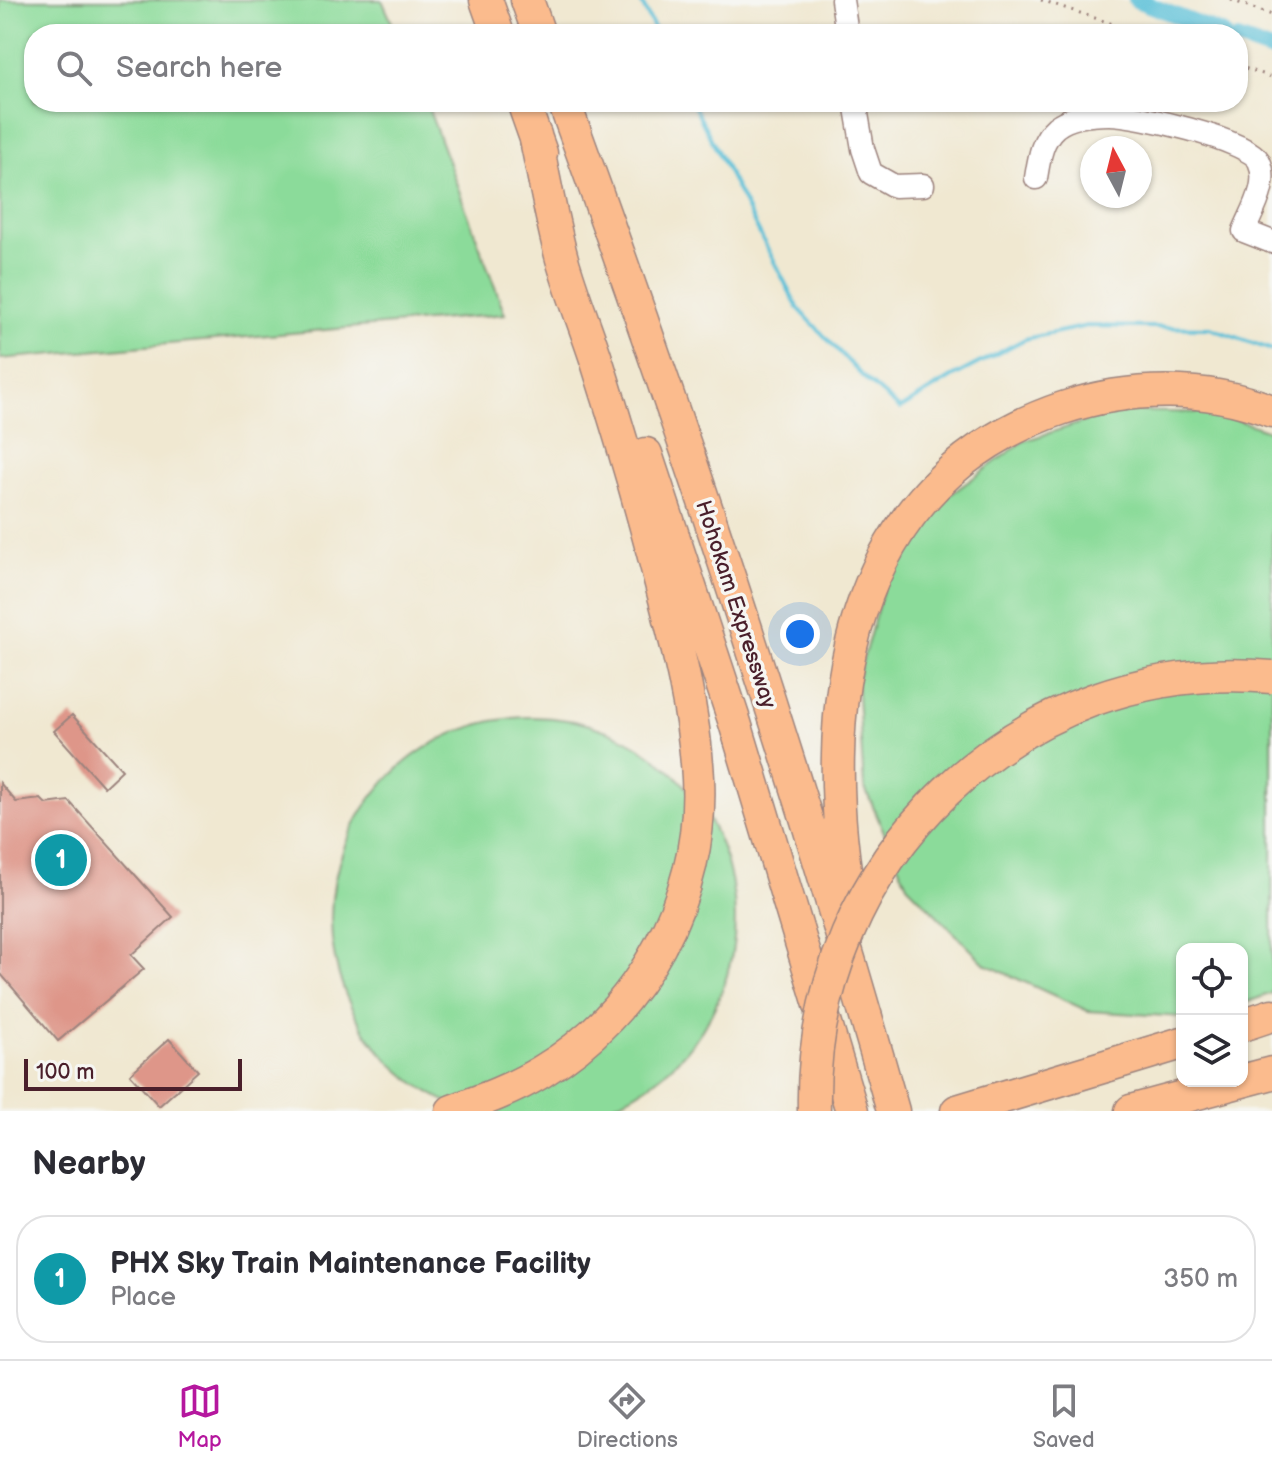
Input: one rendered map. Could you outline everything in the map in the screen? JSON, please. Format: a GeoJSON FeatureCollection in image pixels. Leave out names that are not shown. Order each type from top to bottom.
{"type":"FeatureCollection","features":[{"type":"Feature","properties":{"kind":"highway"},"geometry":{"type":"LineString","coordinates":[[486,0],[494,24]]}},
{"type":"Feature","properties":{"kind":"highway"},"geometry":{"type":"LineString","coordinates":[[527,0],[535,24]]}},
{"type":"Feature","properties":{"kind":"highway","name":"Hohokam Expressway"},"geometry":{"type":"LineString","coordinates":[[527,112],[707,636],[852,1111]]}},
{"type":"Feature","properties":{"kind":"highway","name":"Hohokam Expressway"},"geometry":{"type":"LineString","coordinates":[[568,112],[735,595],[893,1111]]}},
{"type":"Feature","properties":{"kind":"highway"},"geometry":{"type":"LineString","coordinates":[[452,1111],[500,1093],[541,1072],[579,1045],[615,1011],[645,972],[668,931],[685,885],[696,833],[696,754],[681,666],[620,436],[562,259],[535,135]]}},
{"type":"Feature","properties":{"kind":"highway"},"geometry":{"type":"LineString","coordinates":[[881,1068],[843,864],[837,771],[839,721],[850,646],[864,598],[881,559],[907,520],[951,471],[1004,434],[1047,414],[1119,394],[1171,391],[1218,396],[1272,411]]}},
{"type":"Feature","properties":{"kind":"highway"},"geometry":{"type":"LineString","coordinates":[[814,1111],[813,1078],[820,1020],[844,939],[862,901],[894,850],[950,787],[1017,736],[1055,716],[1110,694],[1183,678],[1232,675],[1272,677]]}},
{"type":"Feature","properties":{"kind":"highway"},"geometry":{"type":"LineString","coordinates":[[1248,1023],[1272,1015]]}},
{"type":"Feature","properties":{"kind":"highway"},"geometry":{"type":"LineString","coordinates":[[1248,1043],[1272,1037]]}},
{"type":"Feature","properties":{"kind":"highway"},"geometry":{"type":"LineString","coordinates":[[957,1111],[1176,1045]]}},
{"type":"Feature","properties":{"kind":"highway"},"geometry":{"type":"LineString","coordinates":[[998,1111],[1176,1063]]}},
{"type":"Feature","properties":{"kind":"highway"},"geometry":{"type":"LineString","coordinates":[[1248,1079],[1272,1073]]}},
{"type":"Feature","properties":{"kind":"highway"},"geometry":{"type":"LineString","coordinates":[[1131,1111],[1220,1087]]}},
{"type":"Feature","properties":{"kind":"street"},"geometry":{"type":"LineString","coordinates":[[842,0],[846,24]]}},
{"type":"Feature","properties":{"kind":"street"},"geometry":{"type":"LineString","coordinates":[[857,112],[871,173],[894,186],[923,185]]}},
{"type":"Feature","properties":{"kind":"street"},"geometry":{"type":"LineString","coordinates":[[1036,178],[1041,148],[1054,129],[1076,117],[1112,114],[1203,133],[1240,145],[1252,152],[1259,162],[1267,182],[1244,231],[1272,242]]}},
{"type":"Feature","properties":{"kind":"path"},"geometry":{"type":"LineString","coordinates":[[1041,0],[1113,24]]}},
{"type":"Feature","properties":{"kind":"path"},"geometry":{"type":"LineString","coordinates":[[1231,0],[1272,15]]}},
{"type":"Feature","properties":{"kind":"path"},"geometry":{"type":"LineString","coordinates":[[1248,69],[1272,77]]}},
{"type":"Feature","properties":{"kind":"green space"},"geometry":{"type":"Polygon","coordinates":[[[0,0],[382,0],[393,24],[24,24],[24,112],[430,112],[505,314],[0,359],[0,0]]]}},
{"type":"Feature","properties":{"kind":"green space"},"geometry":{"type":"Polygon","coordinates":[[[1118,411],[1217,413],[1272,432],[1272,993],[1248,1002],[1248,943],[1176,943],[1176,1017],[1088,1011],[985,964],[907,885],[864,786],[857,680],[885,582],[943,500],[1024,441],[1118,411]]]}},
{"type":"Feature","properties":{"kind":"green space"},"geometry":{"type":"Polygon","coordinates":[[[533,717],[572,720],[610,732],[645,751],[676,776],[712,824],[727,860],[734,899],[732,958],[712,1014],[689,1047],[661,1075],[628,1098],[597,1111],[469,1111],[438,1098],[390,1062],[365,1031],[346,996],[334,958],[331,919],[334,880],[346,842],[365,807],[390,776],[421,751],[456,732],[494,720],[533,717]]]}},
{"type":"Feature","properties":{"kind":"building"},"geometry":{"type":"Polygon","coordinates":[[[72,715],[122,770],[104,787],[54,731],[72,715]]]}},
{"type":"Feature","properties":{"kind":"building"},"geometry":{"type":"Polygon","coordinates":[[[0,783],[16,802],[41,799],[46,804],[69,801],[173,917],[131,955],[144,969],[58,1041],[0,973],[0,783]]]}},
{"type":"Feature","properties":{"kind":"building"},"geometry":{"type":"Polygon","coordinates":[[[169,1039],[198,1071],[159,1106],[130,1074],[169,1039]]]}},
{"type":"Feature","properties":{"kind":"waterway"},"geometry":{"type":"LineString","coordinates":[[640,0],[652,24]]}},
{"type":"Feature","properties":{"kind":"waterway"},"geometry":{"type":"LineString","coordinates":[[1136,0],[1198,24]]}},
{"type":"Feature","properties":{"kind":"waterway"},"geometry":{"type":"LineString","coordinates":[[1248,43],[1272,51]]}},
{"type":"Feature","properties":{"kind":"waterway"},"geometry":{"type":"LineString","coordinates":[[697,112],[798,308],[863,377],[900,409],[952,377],[1025,339],[1087,326],[1210,328],[1272,350]]}},
{"type":"Feature","properties":{"kind":"place","name":"PHX Sky Train Maintenance Facility"},"geometry":{"type":"Point","coordinates":[61,860]}}]}
